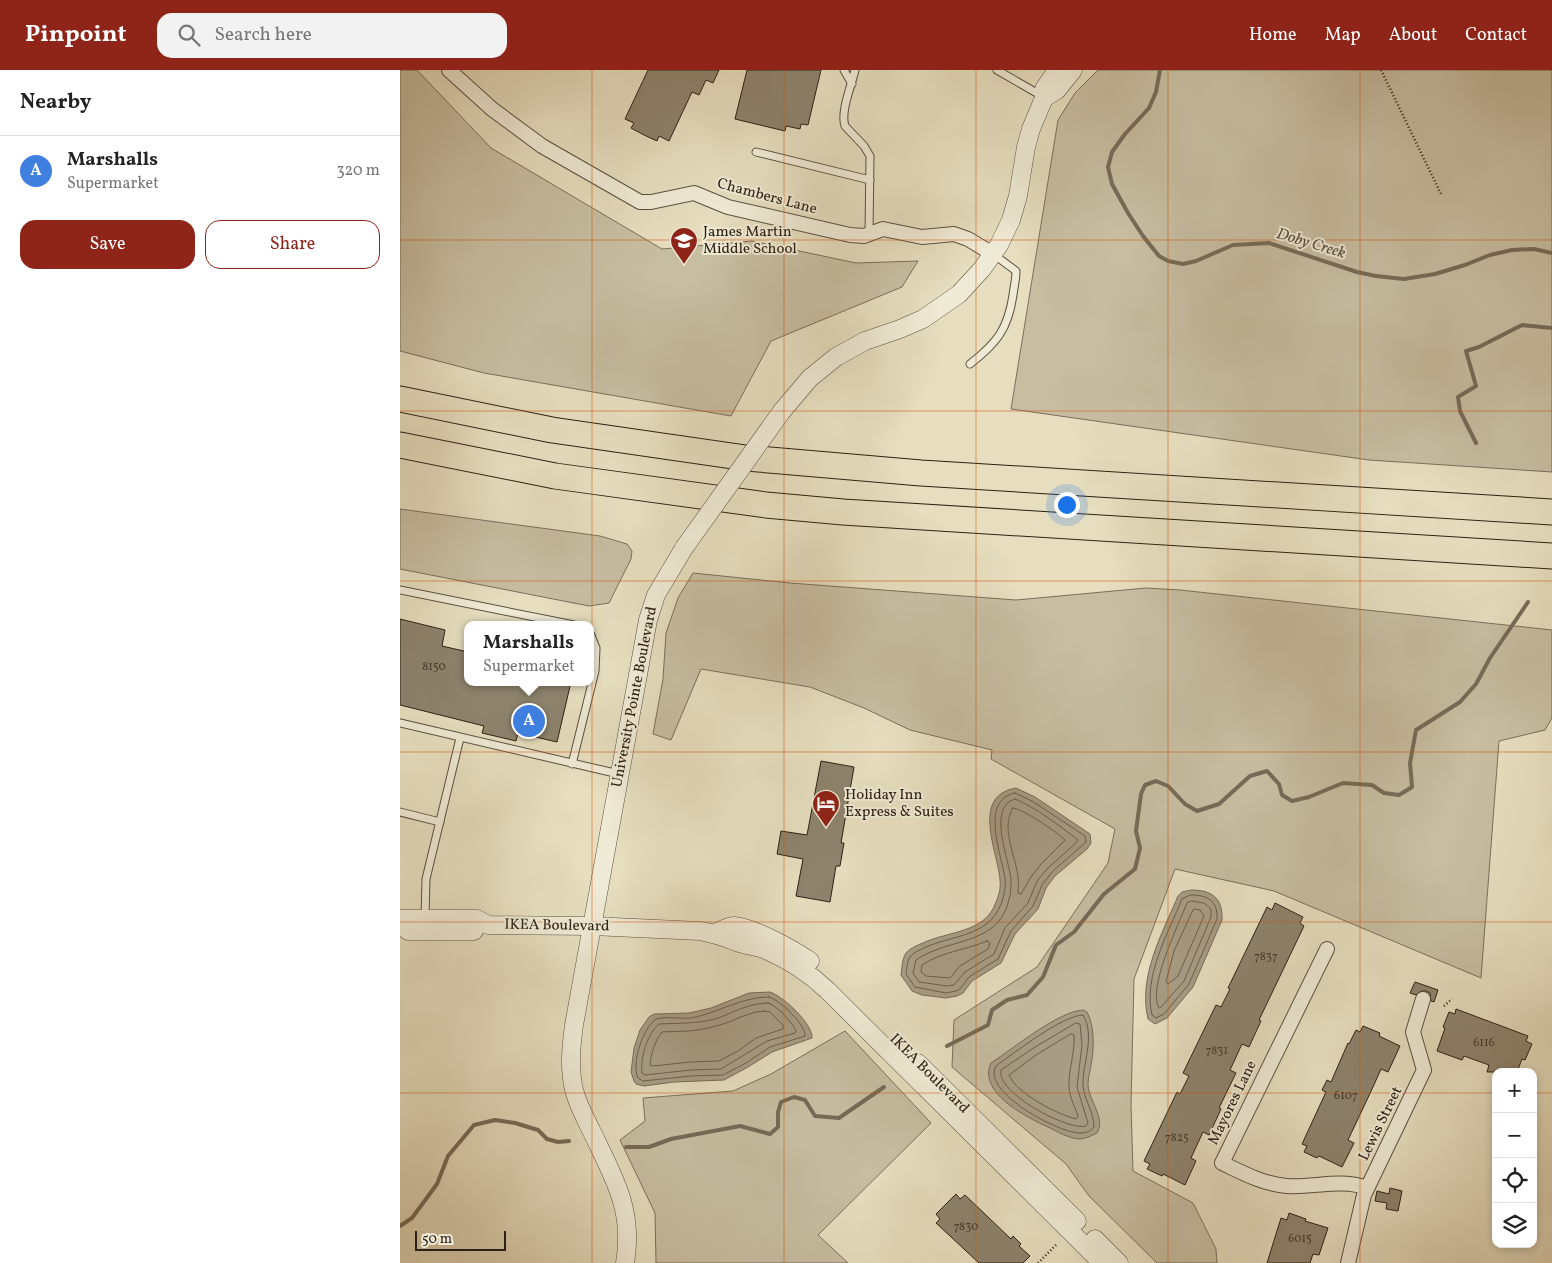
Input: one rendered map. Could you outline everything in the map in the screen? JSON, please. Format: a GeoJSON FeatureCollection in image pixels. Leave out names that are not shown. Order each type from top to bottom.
{"type":"FeatureCollection","features":[{"type":"Feature","properties":{"kind":"highway"},"geometry":{"type":"LineString","coordinates":[[400,399],[552,430],[764,460],[921,472],[1552,512]]}},
{"type":"Feature","properties":{"kind":"highway"},"geometry":{"type":"LineString","coordinates":[[400,444],[555,476],[766,504],[843,512],[1552,556]]}},
{"type":"Feature","properties":{"kind":"street","name":"Chambers Lane"},"geometry":{"type":"LineString","coordinates":[[449,70],[492,109],[542,146],[637,201],[645,203],[698,194],[728,207],[850,235],[858,236],[883,229],[922,237],[958,235],[976,243],[993,254]]}},
{"type":"Feature","properties":{"kind":"street","name":"University Pointe Boulevard"},"geometry":{"type":"LineString","coordinates":[[625,1263],[628,1231],[623,1201],[577,1100],[570,1065],[574,1025],[619,774],[648,620],[656,595],[684,548],[782,411],[818,371],[836,357],[865,341],[912,325],[947,304],[972,282],[1006,233],[1015,207],[1031,129],[1044,98],[1043,93],[1046,85],[1057,70]]}},
{"type":"Feature","properties":{"kind":"street","name":"University Pointe Boulevard"},"geometry":{"type":"LineString","coordinates":[[1044,98],[1057,90],[1073,70]]}},
{"type":"Feature","properties":{"kind":"street","name":"IKEA Boulevard"},"geometry":{"type":"LineString","coordinates":[[400,919],[477,919],[488,925],[700,930],[766,950],[792,963],[817,981],[1016,1169],[1119,1263]]}},
{"type":"Feature","properties":{"kind":"street","name":"IKEA Boulevard"},"geometry":{"type":"LineString","coordinates":[[400,931],[477,931],[488,925]]}},
{"type":"Feature","properties":{"kind":"street","name":"Mayores Lane"},"geometry":{"type":"LineString","coordinates":[[1327,949],[1222,1163],[1257,1179],[1276,1184],[1305,1186],[1353,1184],[1367,1188]]}},
{"type":"Feature","properties":{"kind":"street","name":"Lewis Street"},"geometry":{"type":"LineString","coordinates":[[1348,1263],[1367,1188],[1424,1070],[1413,1032],[1423,999]]}},
{"type":"Feature","properties":{"kind":"street","name":"IKEA Boulevard"},"geometry":{"type":"LineString","coordinates":[[1016,1169],[1102,1263]]}},
{"type":"Feature","properties":{"kind":"lane"},"geometry":{"type":"LineString","coordinates":[[844,70],[852,84]]}},
{"type":"Feature","properties":{"kind":"lane"},"geometry":{"type":"LineString","coordinates":[[855,70],[843,122],[844,126],[868,151],[871,163],[869,234]]}},
{"type":"Feature","properties":{"kind":"lane"},"geometry":{"type":"LineString","coordinates":[[997,70],[1044,98]]}},
{"type":"Feature","properties":{"kind":"lane"},"geometry":{"type":"LineString","coordinates":[[756,152],[870,180]]}},
{"type":"Feature","properties":{"kind":"lane"},"geometry":{"type":"LineString","coordinates":[[970,364],[990,348],[998,337],[1011,307],[1016,271],[993,254]]}},
{"type":"Feature","properties":{"kind":"lane"},"geometry":{"type":"LineString","coordinates":[[400,590],[554,621]]}},
{"type":"Feature","properties":{"kind":"lane"},"geometry":{"type":"LineString","coordinates":[[594,643],[596,648],[594,675]]}},
{"type":"Feature","properties":{"kind":"lane"},"geometry":{"type":"LineString","coordinates":[[572,764],[591,686]]}},
{"type":"Feature","properties":{"kind":"lane"},"geometry":{"type":"LineString","coordinates":[[400,723],[619,774]]}},
{"type":"Feature","properties":{"kind":"lane"},"geometry":{"type":"LineString","coordinates":[[425,919],[426,879],[460,738]]}},
{"type":"Feature","properties":{"kind":"lane"},"geometry":{"type":"LineString","coordinates":[[400,812],[440,822]]}},
{"type":"Feature","properties":{"kind":"path"},"geometry":{"type":"LineString","coordinates":[[1381,70],[1442,196]]}},
{"type":"Feature","properties":{"kind":"path"},"geometry":{"type":"LineString","coordinates":[[1444,1006],[1452,999]]}},
{"type":"Feature","properties":{"kind":"path"},"geometry":{"type":"LineString","coordinates":[[1038,1263],[1056,1245]]}},
{"type":"Feature","properties":{"kind":"shaded area"},"geometry":{"type":"Polygon","coordinates":[[[400,70],[417,70],[491,148],[662,249],[752,241],[856,263],[918,261],[902,287],[771,341],[731,416],[484,373],[400,351],[400,70]]]}},
{"type":"Feature","properties":{"kind":"shaded area"},"geometry":{"type":"Polygon","coordinates":[[[1098,70],[1552,70],[1552,472],[1369,460],[1011,409],[1058,120],[1075,93],[1098,70]]]}},
{"type":"Feature","properties":{"kind":"shaded area"},"geometry":{"type":"Polygon","coordinates":[[[400,509],[600,536],[627,544],[632,551],[631,559],[609,603],[589,606],[400,569],[400,509]]]}},
{"type":"Feature","properties":{"kind":"shaded area"},"geometry":{"type":"Polygon","coordinates":[[[693,573],[790,583],[1016,600],[1146,588],[1180,590],[1552,630],[1552,718],[1545,730],[1499,741],[1481,978],[1274,891],[1175,869],[1134,979],[1131,1105],[1133,1171],[1193,1203],[1216,1249],[1217,1263],[1157,1263],[1089,1196],[1066,1164],[952,1067],[954,1020],[1037,967],[1108,863],[1115,829],[991,759],[992,750],[910,730],[864,708],[810,687],[701,669],[671,740],[653,734],[663,679],[666,633],[678,598],[693,573]]]}},
{"type":"Feature","properties":{"kind":"shaded area"},"geometry":{"type":"Polygon","coordinates":[[[845,1031],[931,1123],[818,1235],[848,1263],[656,1263],[655,1213],[620,1140],[645,1121],[643,1098],[733,1091],[771,1074],[845,1031]]]}},
{"type":"Feature","properties":{"kind":"water"},"geometry":{"type":"Polygon","coordinates":[[[1016,788],[1035,797],[1090,834],[1091,843],[1087,849],[1055,876],[1046,888],[1038,909],[1015,934],[1001,963],[972,981],[963,993],[957,996],[946,998],[922,995],[912,991],[901,975],[902,964],[908,951],[933,939],[965,930],[984,920],[991,912],[998,897],[1000,883],[992,841],[990,813],[994,802],[1002,793],[1016,788]]]}},
{"type":"Feature","properties":{"kind":"water"},"geometry":{"type":"Polygon","coordinates":[[[1191,890],[1205,892],[1215,897],[1221,906],[1222,920],[1193,987],[1167,1018],[1155,1024],[1148,1019],[1146,1003],[1146,987],[1153,956],[1178,896],[1182,892],[1191,890]]]}},
{"type":"Feature","properties":{"kind":"water"},"geometry":{"type":"Polygon","coordinates":[[[770,992],[782,999],[803,1018],[808,1025],[812,1038],[772,1052],[724,1080],[674,1082],[644,1086],[636,1084],[631,1072],[634,1048],[640,1030],[649,1017],[654,1014],[689,1013],[711,1008],[749,993],[770,992]]]}},
{"type":"Feature","properties":{"kind":"water"},"geometry":{"type":"Polygon","coordinates":[[[1083,1010],[1087,1012],[1090,1018],[1093,1031],[1093,1052],[1088,1085],[1100,1121],[1097,1133],[1079,1139],[1063,1135],[1018,1111],[998,1094],[991,1084],[989,1074],[991,1063],[1036,1032],[1061,1017],[1083,1010]]]}},
{"type":"Feature","properties":{"kind":"building"},"geometry":{"type":"Polygon","coordinates":[[[648,70],[719,70],[713,83],[706,80],[699,95],[692,92],[669,141],[659,136],[657,141],[644,135],[631,128],[634,123],[625,119],[648,70]]]}},
{"type":"Feature","properties":{"kind":"building"},"geometry":{"type":"Polygon","coordinates":[[[747,70],[821,70],[808,125],[801,124],[800,129],[786,126],[785,131],[735,119],[747,70]]]}},
{"type":"Feature","properties":{"kind":"building"},"geometry":{"type":"Polygon","coordinates":[[[400,619],[445,630],[442,646],[464,651],[464,686],[570,686],[557,742],[518,733],[516,741],[482,733],[484,726],[400,705],[400,619]]]}},
{"type":"Feature","properties":{"kind":"building","name":"Holiday Inn Express & Suites"},"geometry":{"type":"Polygon","coordinates":[[[821,761],[854,767],[841,843],[844,843],[840,866],[836,866],[830,902],[796,896],[803,859],[777,854],[781,831],[807,835],[821,761]]]}},
{"type":"Feature","properties":{"kind":"building"},"geometry":{"type":"Polygon","coordinates":[[[1275,903],[1303,917],[1300,923],[1304,926],[1259,1020],[1261,1021],[1249,1047],[1242,1044],[1230,1070],[1236,1073],[1219,1108],[1221,1109],[1209,1135],[1203,1132],[1191,1158],[1196,1161],[1185,1185],[1163,1174],[1162,1176],[1147,1169],[1150,1164],[1144,1161],[1177,1092],[1180,1094],[1189,1076],[1183,1073],[1216,1005],[1221,1007],[1230,989],[1228,988],[1267,907],[1272,910],[1275,903]]]}},
{"type":"Feature","properties":{"kind":"building"},"geometry":{"type":"Polygon","coordinates":[[[1415,982],[1438,990],[1434,1002],[1431,1001],[1430,993],[1426,991],[1421,991],[1416,995],[1410,993],[1415,982]]]}},
{"type":"Feature","properties":{"kind":"building"},"geometry":{"type":"Polygon","coordinates":[[[1456,1009],[1528,1036],[1526,1041],[1532,1044],[1525,1060],[1522,1059],[1519,1068],[1492,1068],[1492,1072],[1487,1072],[1489,1065],[1464,1056],[1462,1060],[1437,1051],[1449,1012],[1455,1014],[1456,1009]]]}},
{"type":"Feature","properties":{"kind":"building"},"geometry":{"type":"Polygon","coordinates":[[[1363,1026],[1380,1033],[1379,1036],[1400,1046],[1388,1072],[1381,1069],[1348,1140],[1354,1143],[1342,1167],[1319,1156],[1317,1158],[1304,1152],[1307,1146],[1302,1144],[1326,1092],[1322,1090],[1327,1080],[1331,1082],[1348,1043],[1356,1030],[1360,1032],[1363,1026]]]}},
{"type":"Feature","properties":{"kind":"building"},"geometry":{"type":"Polygon","coordinates":[[[1390,1188],[1402,1191],[1398,1211],[1386,1209],[1387,1203],[1375,1201],[1377,1191],[1389,1194],[1390,1188]]]}},
{"type":"Feature","properties":{"kind":"building"},"geometry":{"type":"Polygon","coordinates":[[[956,1194],[960,1199],[965,1195],[1011,1239],[1013,1236],[1021,1244],[1019,1246],[1030,1256],[1023,1263],[979,1263],[936,1223],[940,1219],[936,1214],[956,1194]]]}},
{"type":"Feature","properties":{"kind":"building"},"geometry":{"type":"Polygon","coordinates":[[[1289,1213],[1306,1219],[1305,1221],[1328,1228],[1319,1255],[1313,1254],[1310,1263],[1267,1263],[1281,1218],[1287,1220],[1289,1213]]]}},
{"type":"Feature","properties":{"kind":"waterway","name":"Doby Creek"},"geometry":{"type":"LineString","coordinates":[[1160,70],[1156,92],[1149,108],[1125,134],[1112,152],[1108,167],[1112,184],[1128,213],[1159,256],[1168,261],[1183,264],[1196,261],[1233,245],[1269,243],[1357,272],[1404,279],[1435,274],[1490,255],[1512,250],[1534,249],[1552,253]]}},
{"type":"Feature","properties":{"kind":"waterway"},"geometry":{"type":"LineString","coordinates":[[1476,443],[1460,411],[1458,397],[1476,386],[1466,351],[1479,347],[1522,325],[1552,328]]}},
{"type":"Feature","properties":{"kind":"waterway"},"geometry":{"type":"LineString","coordinates":[[947,1046],[988,1025],[992,1010],[1007,1000],[1027,995],[1043,977],[1056,945],[1074,932],[1104,894],[1135,869],[1140,848],[1136,831],[1141,794],[1145,785],[1156,781],[1168,786],[1185,804],[1197,811],[1219,804],[1250,776],[1267,771],[1279,784],[1282,795],[1292,801],[1309,797],[1343,783],[1372,785],[1384,793],[1399,795],[1412,787],[1410,763],[1416,730],[1460,702],[1476,684],[1490,658],[1528,602]]}},
{"type":"Feature","properties":{"kind":"waterway"},"geometry":{"type":"LineString","coordinates":[[626,1147],[649,1147],[671,1139],[740,1126],[770,1134],[778,1127],[778,1112],[781,1102],[794,1097],[805,1100],[815,1116],[839,1118],[884,1087]]}},
{"type":"Feature","properties":{"kind":"waterway"},"geometry":{"type":"LineString","coordinates":[[400,1226],[412,1218],[437,1184],[448,1156],[474,1125],[495,1120],[515,1123],[538,1130],[547,1139],[558,1142],[569,1141]]}},
{"type":"Feature","properties":{"kind":"place","name":"James Martin Middle School"},"geometry":{"type":"Point","coordinates":[684,265]}},
{"type":"Feature","properties":{"kind":"place","name":"Marshalls"},"geometry":{"type":"Point","coordinates":[529,721]}},
{"type":"Feature","properties":{"kind":"place","name":"Holiday Inn Express & Suites"},"geometry":{"type":"Point","coordinates":[826,828]}}]}
